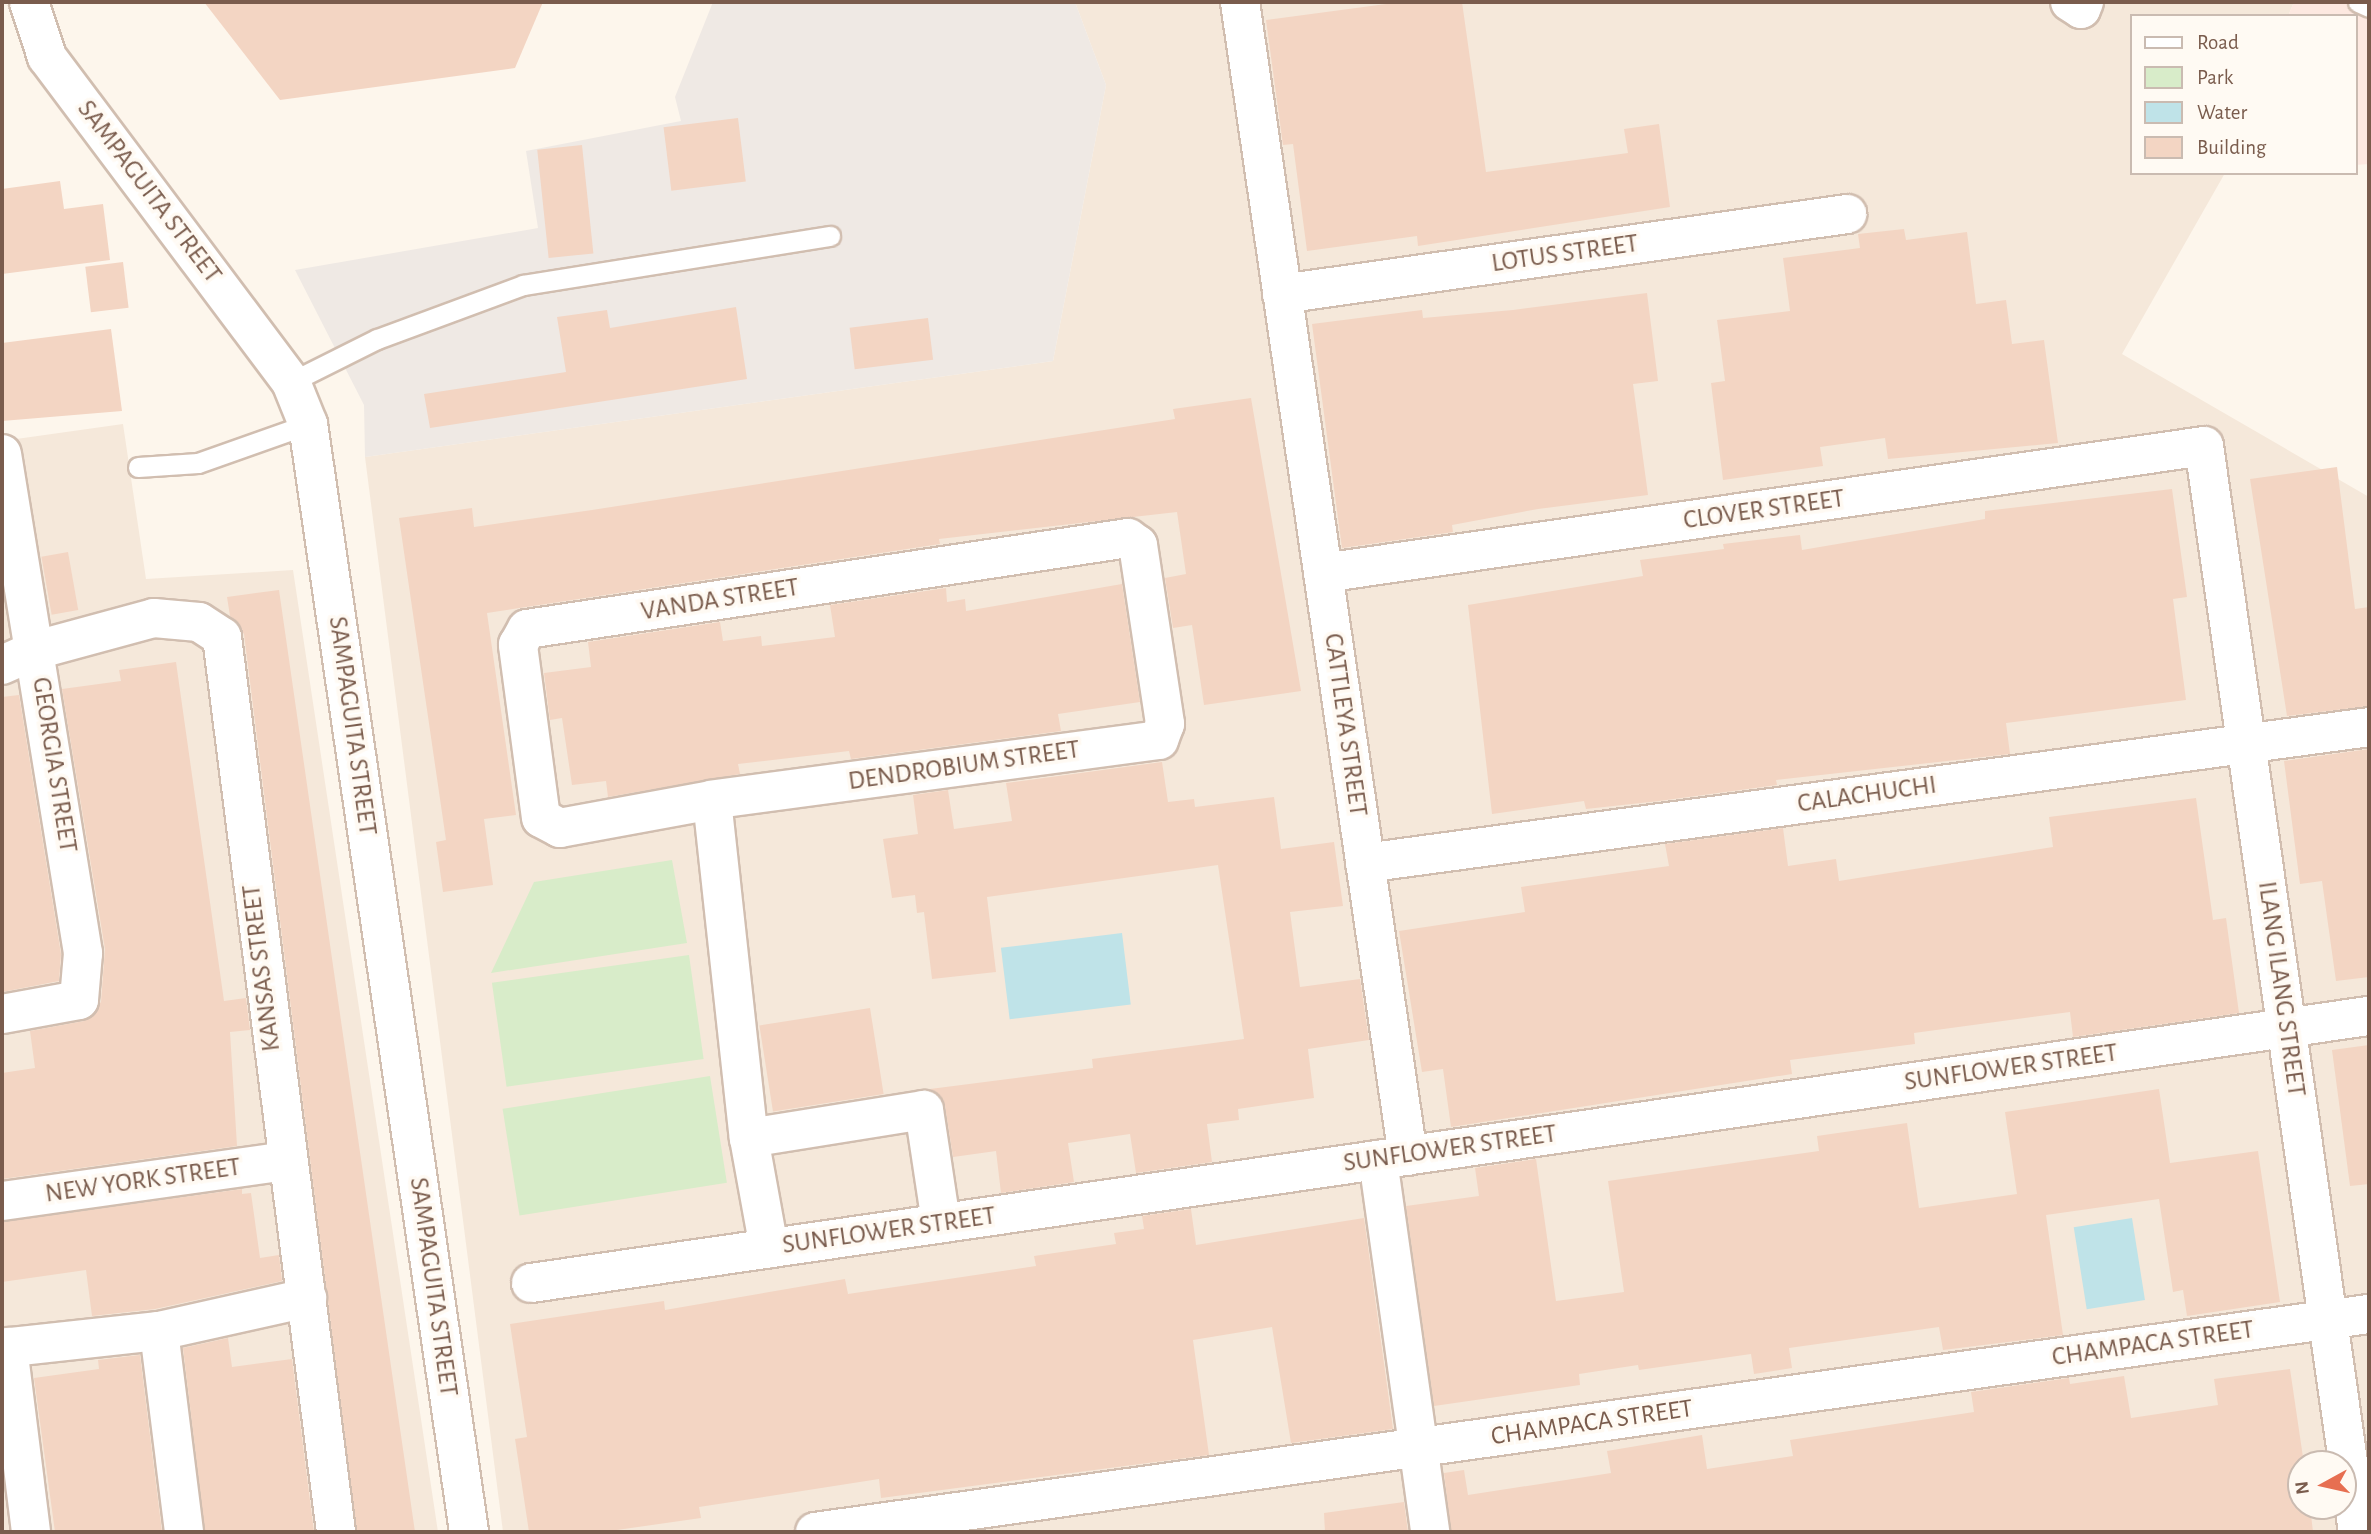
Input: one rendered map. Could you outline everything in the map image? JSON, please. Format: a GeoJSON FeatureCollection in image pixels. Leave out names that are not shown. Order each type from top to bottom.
{"type":"FeatureCollection","features":[{"type":"Feature","properties":{"kind":"street","name":"SAMPAGUITA STREET"},"geometry":{"type":"LineString","coordinates":[[29,2],[47,57],[291,382],[309,424],[468,1532]]}},
{"type":"Feature","properties":{"kind":"street","name":"CATTLEYA STREET"},"geometry":{"type":"LineString","coordinates":[[1240,2],[1365,863],[1418,1447],[1430,1532]]}},
{"type":"Feature","properties":{"kind":"street"},"geometry":{"type":"LineString","coordinates":[[2070,2],[2081,9],[2084,2]]}},
{"type":"Feature","properties":{"kind":"street","name":"LOTUS STREET"},"geometry":{"type":"LineString","coordinates":[[1282,294],[1847,214]]}},
{"type":"Feature","properties":{"kind":"street","name":"CLOVER STREET"},"geometry":{"type":"LineString","coordinates":[[1323,573],[2204,446]]}},
{"type":"Feature","properties":{"kind":"street","name":"ILANG ILANG STREET"},"geometry":{"type":"LineString","coordinates":[[2204,446],[2358,1532]]}},
{"type":"Feature","properties":{"kind":"street","name":"GEORGIA STREET"},"geometry":{"type":"LineString","coordinates":[[2,1014],[79,1000],[83,953],[3,454]]}},
{"type":"Feature","properties":{"kind":"street","name":"DENDROBIUM STREET"},"geometry":{"type":"LineString","coordinates":[[560,828],[712,800],[1159,740],[1165,724],[1138,545],[1128,538]]}},
{"type":"Feature","properties":{"kind":"street","name":"VANDA STREET"},"geometry":{"type":"LineString","coordinates":[[560,828],[541,818],[518,645],[527,629],[1128,538]]}},
{"type":"Feature","properties":{"kind":"street","name":"KANSAS STREET"},"geometry":{"type":"LineString","coordinates":[[36,650],[154,618],[199,622],[222,637],[285,1161],[307,1298],[336,1532]]}},
{"type":"Feature","properties":{"kind":"street"},"geometry":{"type":"LineString","coordinates":[[2,665],[36,650]]}},
{"type":"Feature","properties":{"kind":"street","name":"CALACHUCHI"},"geometry":{"type":"LineString","coordinates":[[1365,863],[2369,727]]}},
{"type":"Feature","properties":{"kind":"street"},"geometry":{"type":"LineString","coordinates":[[712,800],[749,1138],[769,1248]]}},
{"type":"Feature","properties":{"kind":"street","name":"SUNFLOWER STREET"},"geometry":{"type":"LineString","coordinates":[[531,1283],[2369,1016]]}},
{"type":"Feature","properties":{"kind":"street"},"geometry":{"type":"LineString","coordinates":[[749,1138],[924,1110],[941,1223]]}},
{"type":"Feature","properties":{"kind":"street","name":"NEW YORK STREET"},"geometry":{"type":"LineString","coordinates":[[2,1201],[285,1161]]}},
{"type":"Feature","properties":{"kind":"street"},"geometry":{"type":"LineString","coordinates":[[31,1532],[5,1347],[159,1331],[307,1298]]}},
{"type":"Feature","properties":{"kind":"street","name":"CHAMPACA STREET"},"geometry":{"type":"LineString","coordinates":[[815,1532],[2369,1314]]}},
{"type":"Feature","properties":{"kind":"street"},"geometry":{"type":"LineString","coordinates":[[159,1331],[184,1532]]}},
{"type":"Feature","properties":{"kind":"lane"},"geometry":{"type":"LineString","coordinates":[[2358,2],[2369,7]]}},
{"type":"Feature","properties":{"kind":"lane"},"geometry":{"type":"LineString","coordinates":[[291,382],[377,340],[523,285],[830,236]]}},
{"type":"Feature","properties":{"kind":"lane"},"geometry":{"type":"LineString","coordinates":[[138,467],[198,463],[309,424]]}},
{"type":"Feature","properties":{"kind":"shaded area"},"geometry":{"type":"Polygon","coordinates":[[[713,2],[1075,2],[1106,85],[1053,361],[365,457],[364,405],[295,270],[538,228],[526,151],[681,121],[675,97],[713,2]]]}},
{"type":"Feature","properties":{"kind":"shaded area"},"geometry":{"type":"Polygon","coordinates":[[[1075,2],[2294,2],[2289,14],[2130,14],[2130,175],[2224,175],[2122,354],[2369,497],[2369,1532],[503,1532],[365,457],[1053,361],[1106,85],[1075,2]]]}},
{"type":"Feature","properties":{"kind":"shaded area"},"geometry":{"type":"Polygon","coordinates":[[[2294,2],[2369,2],[2369,164],[2357,165],[2357,14],[2289,14],[2294,2]]]}},
{"type":"Feature","properties":{"kind":"shaded area"},"geometry":{"type":"Polygon","coordinates":[[[123,424],[146,579],[293,570],[438,1532],[2,1532],[2,441],[123,424]]]}},
{"type":"Feature","properties":{"kind":"green space"},"geometry":{"type":"Polygon","coordinates":[[[672,860],[687,943],[491,973],[534,882],[672,860]]]}},
{"type":"Feature","properties":{"kind":"green space"},"geometry":{"type":"Polygon","coordinates":[[[689,955],[704,1059],[507,1087],[492,983],[689,955]]]}},
{"type":"Feature","properties":{"kind":"green space"},"geometry":{"type":"Polygon","coordinates":[[[710,1076],[727,1183],[519,1216],[503,1109],[710,1076]]]}},
{"type":"Feature","properties":{"kind":"water"},"geometry":{"type":"Polygon","coordinates":[[[1122,933],[1131,1004],[1010,1019],[1001,948],[1122,933]]]}},
{"type":"Feature","properties":{"kind":"water"},"geometry":{"type":"Polygon","coordinates":[[[2132,1218],[2145,1300],[2087,1309],[2074,1227],[2132,1218]]]}},
{"type":"Feature","properties":{"kind":"building"},"geometry":{"type":"Polygon","coordinates":[[[204,2],[543,2],[515,68],[280,100],[204,2]]]}},
{"type":"Feature","properties":{"kind":"building"},"geometry":{"type":"Polygon","coordinates":[[[1401,2],[1462,2],[1486,172],[1628,153],[1624,129],[1659,124],[1670,207],[1418,246],[1417,236],[1307,251],[1293,144],[1283,145],[1266,20],[1401,2]]]}},
{"type":"Feature","properties":{"kind":"building"},"geometry":{"type":"Polygon","coordinates":[[[738,118],[746,182],[671,191],[664,127],[738,118]]]}},
{"type":"Feature","properties":{"kind":"building"},"geometry":{"type":"Polygon","coordinates":[[[582,145],[593,253],[549,258],[537,150],[582,145]]]}},
{"type":"Feature","properties":{"kind":"building"},"geometry":{"type":"Polygon","coordinates":[[[60,181],[64,209],[103,204],[110,260],[2,274],[2,189],[60,181]]]}},
{"type":"Feature","properties":{"kind":"building"},"geometry":{"type":"Polygon","coordinates":[[[1904,229],[1906,240],[1967,232],[1976,304],[2006,300],[2012,344],[2044,340],[2058,443],[1888,459],[1885,438],[1820,447],[1823,466],[1723,480],[1711,383],[1725,381],[1717,320],[1790,311],[1783,258],[1860,248],[1858,234],[1904,229]]]}},
{"type":"Feature","properties":{"kind":"building"},"geometry":{"type":"Polygon","coordinates":[[[123,262],[129,308],[91,312],[85,267],[123,262]]]}},
{"type":"Feature","properties":{"kind":"building"},"geometry":{"type":"Polygon","coordinates":[[[1647,293],[1658,381],[1633,384],[1648,495],[1538,509],[1452,525],[1453,532],[1342,548],[1312,324],[1422,310],[1423,318],[1513,310],[1647,293]]]}},
{"type":"Feature","properties":{"kind":"building"},"geometry":{"type":"Polygon","coordinates":[[[736,307],[747,379],[430,428],[424,394],[566,372],[557,317],[607,310],[610,328],[736,307]]]}},
{"type":"Feature","properties":{"kind":"building"},"geometry":{"type":"Polygon","coordinates":[[[928,318],[933,360],[855,369],[850,328],[928,318]]]}},
{"type":"Feature","properties":{"kind":"building"},"geometry":{"type":"Polygon","coordinates":[[[111,329],[122,411],[2,421],[2,343],[111,329]]]}},
{"type":"Feature","properties":{"kind":"building"},"geometry":{"type":"Polygon","coordinates":[[[1251,398],[1301,691],[1204,705],[1192,625],[1173,628],[1165,578],[1186,574],[1177,512],[939,539],[940,544],[487,613],[516,815],[484,819],[493,885],[443,892],[436,842],[446,840],[399,518],[472,508],[474,527],[1175,419],[1173,409],[1251,398]]]}},
{"type":"Feature","properties":{"kind":"building"},"geometry":{"type":"Polygon","coordinates":[[[2337,467],[2355,609],[2369,607],[2369,706],[2287,716],[2250,479],[2337,467]]]}},
{"type":"Feature","properties":{"kind":"building"},"geometry":{"type":"Polygon","coordinates":[[[2172,489],[2187,597],[2173,599],[2186,700],[2006,723],[2010,754],[1776,780],[1777,785],[1659,801],[1586,809],[1584,801],[1492,814],[1468,605],[1643,576],[1640,560],[1724,549],[1723,544],[1800,535],[1802,550],[1985,519],[1985,511],[2172,489]]]}},
{"type":"Feature","properties":{"kind":"building"},"geometry":{"type":"Polygon","coordinates":[[[68,552],[78,610],[52,615],[41,557],[68,552]]]}},
{"type":"Feature","properties":{"kind":"building"},"geometry":{"type":"Polygon","coordinates":[[[1122,584],[1140,702],[1058,714],[1061,731],[851,759],[849,751],[738,764],[740,774],[608,797],[606,781],[572,785],[562,718],[550,720],[544,673],[591,667],[588,642],[720,622],[723,641],[761,636],[762,646],[835,637],[830,605],[946,588],[947,602],[965,599],[966,611],[1122,584]]]}},
{"type":"Feature","properties":{"kind":"building"},"geometry":{"type":"Polygon","coordinates":[[[279,590],[415,1532],[357,1532],[244,634],[230,616],[227,597],[279,590]]]}},
{"type":"Feature","properties":{"kind":"building"},"geometry":{"type":"Polygon","coordinates":[[[176,662],[224,1001],[246,998],[250,1030],[230,1032],[237,1146],[2,1179],[2,1073],[35,1068],[30,1031],[84,1021],[101,1002],[105,949],[62,689],[121,681],[119,670],[176,662]]]}},
{"type":"Feature","properties":{"kind":"building"},"geometry":{"type":"Polygon","coordinates":[[[19,695],[61,954],[59,981],[2,992],[2,697],[19,695]]]}},
{"type":"Feature","properties":{"kind":"building"},"geometry":{"type":"Polygon","coordinates":[[[2369,749],[2369,977],[2336,981],[2322,881],[2300,884],[2284,761],[2369,749]]]}},
{"type":"Feature","properties":{"kind":"building"},"geometry":{"type":"Polygon","coordinates":[[[1162,762],[1168,802],[1194,799],[1195,807],[1274,797],[1281,849],[1334,842],[1343,906],[1290,912],[1300,987],[1360,979],[1369,1040],[1308,1049],[1314,1098],[1238,1109],[1239,1120],[1207,1124],[1212,1162],[1136,1173],[1130,1134],[1068,1143],[1074,1182],[1001,1193],[996,1151],[953,1157],[945,1106],[930,1089],[1093,1068],[1092,1059],[1244,1039],[1218,865],[987,897],[996,972],[932,979],[924,912],[917,913],[915,895],[892,898],[883,839],[918,834],[913,795],[948,790],[954,829],[1012,821],[1006,783],[1162,762]]]}},
{"type":"Feature","properties":{"kind":"building"},"geometry":{"type":"Polygon","coordinates":[[[2196,798],[2213,920],[2226,918],[2239,1013],[2073,1037],[2070,1012],[1914,1033],[1915,1044],[1790,1060],[1792,1074],[1451,1127],[1443,1069],[1422,1072],[1399,931],[1525,912],[1521,887],[1669,866],[1665,844],[1783,828],[1788,866],[1836,859],[1839,881],[2053,847],[2049,817],[2196,798]]]}},
{"type":"Feature","properties":{"kind":"building"},"geometry":{"type":"Polygon","coordinates":[[[870,1008],[884,1094],[773,1111],[759,1026],[870,1008]]]}},
{"type":"Feature","properties":{"kind":"building"},"geometry":{"type":"Polygon","coordinates":[[[2369,1045],[2369,1184],[2350,1186],[2332,1050],[2369,1045]]]}},
{"type":"Feature","properties":{"kind":"building"},"geometry":{"type":"Polygon","coordinates":[[[2159,1089],[2170,1163],[2258,1151],[2280,1302],[2187,1316],[2183,1290],[2173,1292],[2159,1199],[2046,1215],[2063,1335],[1943,1350],[1939,1327],[1789,1348],[1792,1368],[1754,1374],[1751,1354],[1639,1370],[1638,1365],[1579,1374],[1580,1385],[1434,1406],[1406,1206],[1479,1196],[1475,1168],[1536,1159],[1556,1301],[1624,1292],[1608,1181],[1819,1151],[1817,1136],[1907,1123],[1919,1208],[2017,1194],[2005,1112],[2159,1089]]]}},
{"type":"Feature","properties":{"kind":"building"},"geometry":{"type":"Polygon","coordinates":[[[242,1189],[242,1194],[251,1193],[260,1258],[279,1255],[282,1281],[155,1309],[92,1316],[86,1270],[2,1282],[2,1222],[242,1189]]]}},
{"type":"Feature","properties":{"kind":"building"},"geometry":{"type":"Polygon","coordinates":[[[1191,1209],[1196,1245],[1364,1218],[1393,1429],[1291,1443],[1272,1327],[1193,1340],[1209,1455],[881,1498],[879,1479],[699,1507],[701,1518],[603,1532],[529,1532],[515,1439],[527,1437],[510,1324],[664,1301],[665,1310],[845,1279],[848,1294],[1036,1266],[1034,1256],[1116,1244],[1114,1233],[1144,1229],[1142,1216],[1191,1209]]]}},
{"type":"Feature","properties":{"kind":"building"},"geometry":{"type":"Polygon","coordinates":[[[228,1338],[232,1367],[292,1359],[314,1532],[205,1532],[183,1348],[228,1338]]]}},
{"type":"Feature","properties":{"kind":"building"},"geometry":{"type":"Polygon","coordinates":[[[140,1355],[162,1532],[55,1532],[34,1378],[99,1369],[98,1360],[140,1355]]]}},
{"type":"Feature","properties":{"kind":"building"},"geometry":{"type":"Polygon","coordinates":[[[2290,1369],[2302,1450],[2287,1450],[2287,1520],[2312,1520],[2313,1532],[1451,1532],[1444,1473],[1464,1470],[1468,1495],[1611,1473],[1607,1451],[1702,1435],[1707,1469],[1793,1456],[1790,1440],[1974,1412],[1971,1392],[2069,1378],[2070,1384],[2124,1376],[2131,1418],[2218,1405],[2214,1379],[2290,1369]]]}},
{"type":"Feature","properties":{"kind":"building"},"geometry":{"type":"Polygon","coordinates":[[[1404,1502],[1408,1532],[1325,1532],[1324,1513],[1404,1502]]]}}]}
